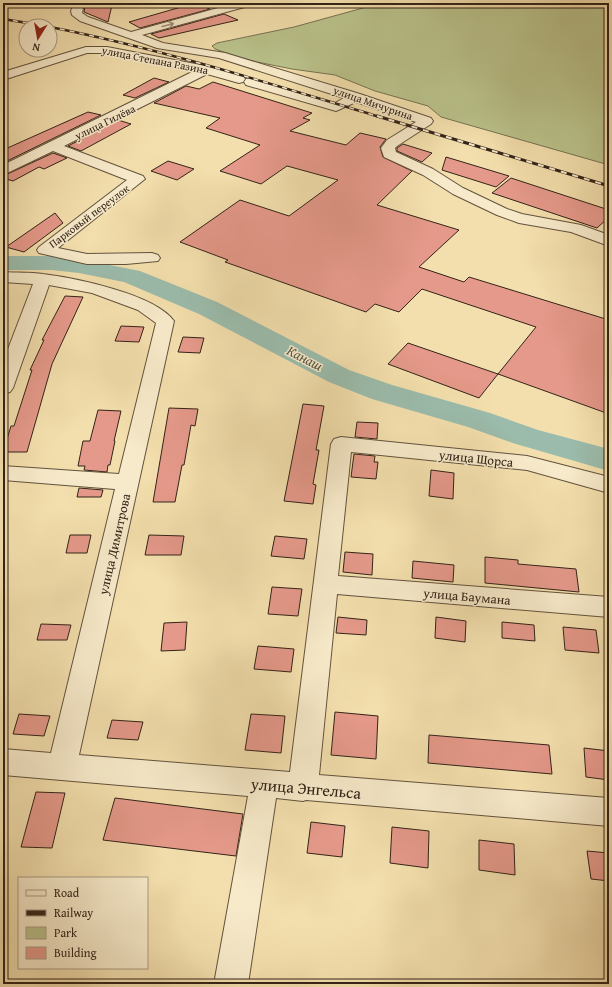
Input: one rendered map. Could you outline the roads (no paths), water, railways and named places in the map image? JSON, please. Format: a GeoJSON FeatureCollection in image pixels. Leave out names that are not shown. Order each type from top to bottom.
{"type":"FeatureCollection","features":[{"type":"Feature","properties":{"kind":"street","name":"улица Мичурина"},"geometry":{"type":"LineString","coordinates":[[80,3],[76,11],[78,16],[160,46],[221,55],[356,97],[426,121],[392,143],[388,148],[389,154],[428,172],[458,191],[502,212],[519,218],[575,228],[609,241]]}},
{"type":"Feature","properties":{"kind":"street","name":"улица Степана Разина"},"geometry":{"type":"LineString","coordinates":[[131,35],[248,3]]}},
{"type":"Feature","properties":{"kind":"street","name":"улица Степана Разина"},"geometry":{"type":"LineString","coordinates":[[3,76],[86,50],[96,49],[206,70],[336,107],[356,97]]}},
{"type":"Feature","properties":{"kind":"street","name":"улица Гилёва"},"geometry":{"type":"LineString","coordinates":[[3,171],[54,147],[206,70]]}},
{"type":"Feature","properties":{"kind":"street","name":"Парковый переулок"},"geometry":{"type":"LineString","coordinates":[[54,147],[138,179],[45,250],[87,259],[126,260],[152,258]]}},
{"type":"Feature","properties":{"kind":"street"},"geometry":{"type":"LineString","coordinates":[[3,277],[43,279],[3,388]]}},
{"type":"Feature","properties":{"kind":"street","name":"улица Димитрова"},"geometry":{"type":"LineString","coordinates":[[43,279],[96,289],[144,306],[165,321],[62,767]]}},
{"type":"Feature","properties":{"kind":"street","name":"улица Щорса"},"geometry":{"type":"LineString","coordinates":[[326,584],[342,444],[527,463],[609,485]]}},
{"type":"Feature","properties":{"kind":"street"},"geometry":{"type":"LineString","coordinates":[[3,473],[128,482]]}},
{"type":"Feature","properties":{"kind":"street"},"geometry":{"type":"LineString","coordinates":[[302,788],[326,584]]}},
{"type":"Feature","properties":{"kind":"street","name":"улица Баумана"},"geometry":{"type":"LineString","coordinates":[[326,584],[609,607]]}},
{"type":"Feature","properties":{"kind":"street","name":"улица Энгельса"},"geometry":{"type":"LineString","coordinates":[[3,762],[302,788],[609,812]]}},
{"type":"Feature","properties":{"kind":"street"},"geometry":{"type":"LineString","coordinates":[[231,984],[264,784]]}},
{"type":"Feature","properties":{"kind":"waterway","name":"Канаш"},"geometry":{"type":"LineString","coordinates":[[3,263],[52,263],[79,266],[131,276],[208,308],[339,376],[382,392],[479,420],[527,437],[609,460]]}},
{"type":"Feature","properties":{"kind":"railway"},"geometry":{"type":"LineString","coordinates":[[3,19],[18,21]]}},
{"type":"Feature","properties":{"kind":"railway"},"geometry":{"type":"LineString","coordinates":[[58,29],[175,56],[380,117]]}},
{"type":"Feature","properties":{"kind":"railway"},"geometry":{"type":"LineString","coordinates":[[377,116],[609,186]]}}]}
